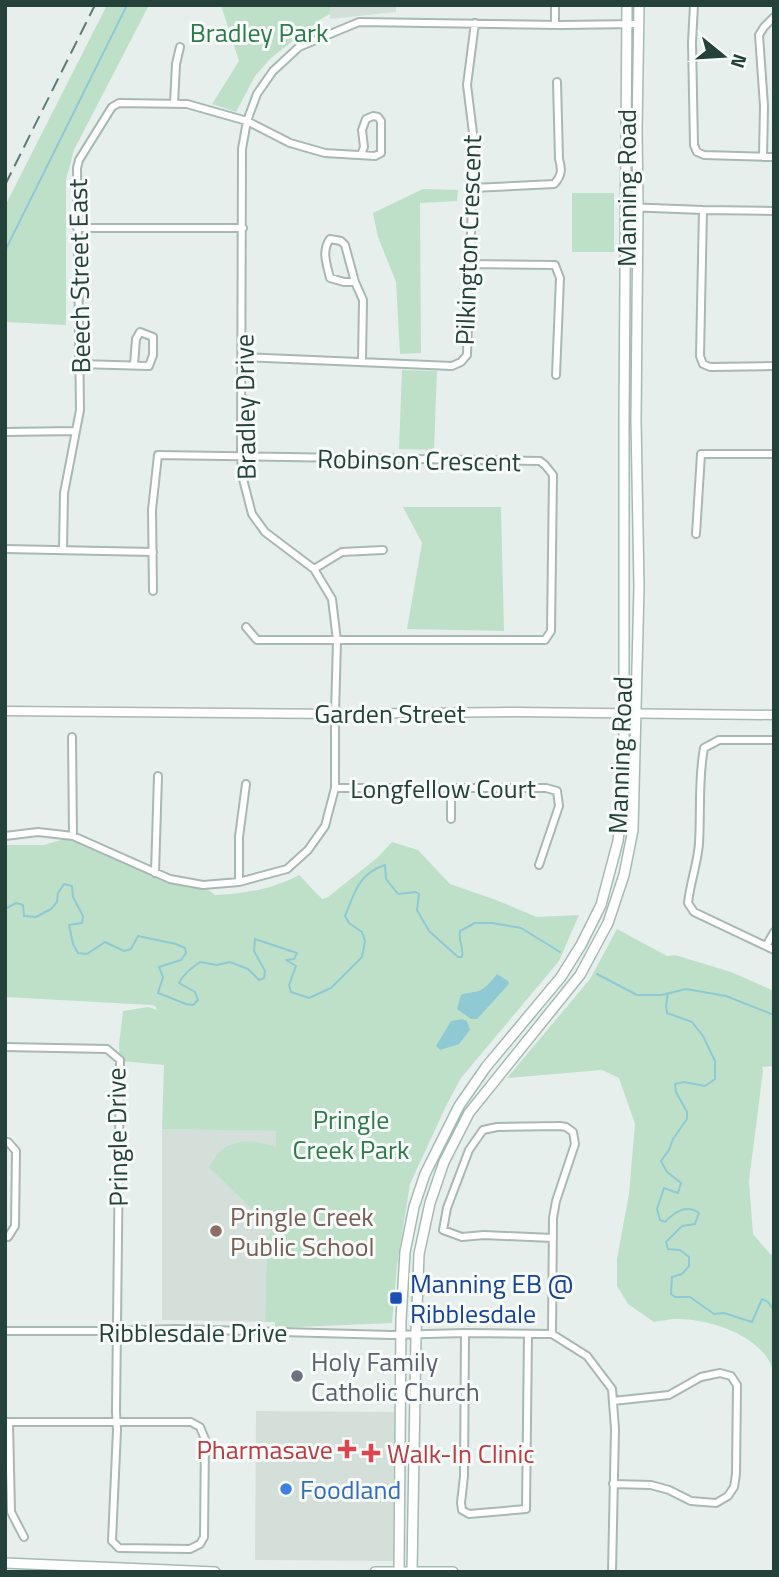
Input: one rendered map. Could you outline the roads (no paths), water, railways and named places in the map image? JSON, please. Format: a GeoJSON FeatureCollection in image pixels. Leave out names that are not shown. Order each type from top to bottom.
{"type":"FeatureCollection","features":[{"type":"Feature","properties":{"kind":"main road","name":"Manning Road"},"geometry":{"type":"LineString","coordinates":[[399,1571],[401,1334],[405,1252],[414,1207],[425,1174],[458,1106],[486,1067],[561,977],[581,946],[600,905],[618,842],[624,785],[627,5]]}},
{"type":"Feature","properties":{"kind":"main road","name":"Manning Road"},"geometry":{"type":"LineString","coordinates":[[412,1571],[419,1254],[430,1203],[444,1161],[469,1113],[580,975],[608,923],[624,875],[633,830],[639,587],[636,420],[639,5]]}},
{"type":"Feature","properties":{"kind":"main road"},"geometry":{"type":"LineString","coordinates":[[5,1563],[215,1572]]}},
{"type":"Feature","properties":{"kind":"main road"},"geometry":{"type":"LineString","coordinates":[[375,1572],[453,1572]]}},
{"type":"Feature","properties":{"kind":"street"},"geometry":{"type":"LineString","coordinates":[[555,5],[555,25]]}},
{"type":"Feature","properties":{"kind":"street"},"geometry":{"type":"LineString","coordinates":[[694,5],[694,145],[697,152],[704,156],[774,157]]}},
{"type":"Feature","properties":{"kind":"street"},"geometry":{"type":"LineString","coordinates":[[763,156],[764,106],[760,35],[774,17]]}},
{"type":"Feature","properties":{"kind":"street","name":"Bradley Drive"},"geometry":{"type":"LineString","coordinates":[[5,836],[38,832],[73,836],[170,879],[203,885],[239,881],[287,869],[308,850],[325,826],[335,788],[338,640],[332,599],[314,569],[265,533],[252,514],[243,480],[241,457],[242,149],[247,121],[257,94],[273,71],[299,47],[359,22],[639,24]]}},
{"type":"Feature","properties":{"kind":"street","name":"Pilkington Crescent"},"geometry":{"type":"LineString","coordinates":[[243,357],[452,366],[467,355],[474,141],[467,85],[475,23]]}},
{"type":"Feature","properties":{"kind":"street"},"geometry":{"type":"LineString","coordinates":[[174,104],[176,64],[180,47]]}},
{"type":"Feature","properties":{"kind":"street"},"geometry":{"type":"LineString","coordinates":[[473,188],[554,184],[559,179],[562,170],[559,159],[557,82]]}},
{"type":"Feature","properties":{"kind":"street","name":"Beech Street East"},"geometry":{"type":"LineString","coordinates":[[63,549],[64,493],[80,410],[77,168],[79,160],[111,107],[118,103],[187,104],[247,121],[290,143],[325,153],[361,155]]}},
{"type":"Feature","properties":{"kind":"street"},"geometry":{"type":"LineString","coordinates":[[378,117],[381,121],[381,153],[375,156],[361,155],[364,147],[362,130],[366,119],[378,117]]}},
{"type":"Feature","properties":{"kind":"street"},"geometry":{"type":"LineString","coordinates":[[626,207],[774,211]]}},
{"type":"Feature","properties":{"kind":"street"},"geometry":{"type":"LineString","coordinates":[[703,211],[700,356],[703,364],[710,367],[774,366]]}},
{"type":"Feature","properties":{"kind":"street"},"geometry":{"type":"LineString","coordinates":[[77,228],[243,228]]}},
{"type":"Feature","properties":{"kind":"street"},"geometry":{"type":"LineString","coordinates":[[355,282],[330,278],[324,256],[326,244],[330,239],[341,241],[345,245],[363,300],[362,361]]}},
{"type":"Feature","properties":{"kind":"street"},"geometry":{"type":"LineString","coordinates":[[470,264],[555,265],[560,278],[556,375]]}},
{"type":"Feature","properties":{"kind":"street"},"geometry":{"type":"LineString","coordinates":[[79,364],[149,366],[153,355],[153,337],[140,332],[136,339],[134,365]]}},
{"type":"Feature","properties":{"kind":"street"},"geometry":{"type":"LineString","coordinates":[[5,432],[75,431]]}},
{"type":"Feature","properties":{"kind":"street"},"geometry":{"type":"LineString","coordinates":[[696,534],[701,454],[774,454]]}},
{"type":"Feature","properties":{"kind":"street"},"geometry":{"type":"LineString","coordinates":[[153,591],[152,510],[158,455],[241,457]]}},
{"type":"Feature","properties":{"kind":"street","name":"Robinson Crescent"},"geometry":{"type":"LineString","coordinates":[[241,457],[540,461],[552,475],[551,631],[545,640],[338,640]]}},
{"type":"Feature","properties":{"kind":"street"},"geometry":{"type":"LineString","coordinates":[[5,549],[153,552]]}},
{"type":"Feature","properties":{"kind":"street"},"geometry":{"type":"LineString","coordinates":[[314,569],[342,552],[383,550]]}},
{"type":"Feature","properties":{"kind":"street"},"geometry":{"type":"LineString","coordinates":[[246,627],[257,640],[338,640]]}},
{"type":"Feature","properties":{"kind":"street","name":"Garden Street"},"geometry":{"type":"LineString","coordinates":[[5,711],[335,714],[636,712],[774,715]]}},
{"type":"Feature","properties":{"kind":"street"},"geometry":{"type":"LineString","coordinates":[[72,737],[73,836]]}},
{"type":"Feature","properties":{"kind":"street"},"geometry":{"type":"LineString","coordinates":[[774,740],[719,740],[704,748],[701,764],[699,847],[688,903],[694,912],[774,950]]}},
{"type":"Feature","properties":{"kind":"street"},"geometry":{"type":"LineString","coordinates":[[155,873],[158,776]]}},
{"type":"Feature","properties":{"kind":"street"},"geometry":{"type":"LineString","coordinates":[[239,881],[239,838],[246,784]]}},
{"type":"Feature","properties":{"kind":"street","name":"Longfellow Court"},"geometry":{"type":"LineString","coordinates":[[335,788],[546,788],[557,791],[559,806],[539,865]]}},
{"type":"Feature","properties":{"kind":"street"},"geometry":{"type":"LineString","coordinates":[[451,789],[451,818]]}},
{"type":"Feature","properties":{"kind":"street"},"geometry":{"type":"LineString","coordinates":[[766,946],[774,932]]}},
{"type":"Feature","properties":{"kind":"street","name":"Pringle Drive"},"geometry":{"type":"LineString","coordinates":[[5,1047],[107,1049],[120,1060],[117,1331]]}},
{"type":"Feature","properties":{"kind":"street"},"geometry":{"type":"LineString","coordinates":[[552,1238],[484,1235],[462,1237],[443,1230],[447,1208],[469,1150],[483,1130],[497,1127],[560,1126],[573,1132],[575,1144],[556,1201],[552,1238],[552,1334],[587,1356],[612,1389],[615,1429],[612,1572]]}},
{"type":"Feature","properties":{"kind":"street"},"geometry":{"type":"LineString","coordinates":[[5,1142],[16,1151],[15,1226],[8,1237],[5,1237]]}},
{"type":"Feature","properties":{"kind":"street","name":"Ribblesdale Drive"},"geometry":{"type":"LineString","coordinates":[[5,1332],[174,1329],[552,1334]]}},
{"type":"Feature","properties":{"kind":"street"},"geometry":{"type":"LineString","coordinates":[[24,1537],[11,1512],[7,1422],[116,1421],[191,1422],[200,1427],[205,1439],[204,1537],[200,1544],[190,1549],[119,1548],[112,1541],[116,1421],[117,1331]]}},
{"type":"Feature","properties":{"kind":"street"},"geometry":{"type":"LineString","coordinates":[[465,1333],[464,1476],[461,1503],[462,1510],[469,1514],[527,1509],[528,1334]]}},
{"type":"Feature","properties":{"kind":"street"},"geometry":{"type":"LineString","coordinates":[[613,1401],[669,1395],[701,1377],[720,1373],[731,1376],[737,1385],[736,1474],[734,1487],[728,1496],[716,1503],[691,1501],[651,1485],[613,1485]]}},
{"type":"Feature","properties":{"kind":"water"},"geometry":{"type":"Polygon","coordinates":[[[497,974],[509,984],[477,1019],[471,1019],[457,1009],[461,995],[477,992],[497,974]]]}},
{"type":"Feature","properties":{"kind":"water"},"geometry":{"type":"Polygon","coordinates":[[[451,1021],[467,1021],[470,1030],[459,1044],[440,1050],[436,1046],[451,1021]]]}},
{"type":"Feature","properties":{"kind":"waterway"},"geometry":{"type":"LineString","coordinates":[[5,251],[127,5]]}},
{"type":"Feature","properties":{"kind":"waterway"},"geometry":{"type":"LineString","coordinates":[[5,909],[16,903],[23,905],[24,916],[36,917],[51,909],[57,902],[58,893],[64,884],[72,886],[73,897],[83,916],[82,923],[69,925],[78,953],[87,954],[105,942],[124,951],[131,949],[138,936],[185,948],[186,953],[181,960],[159,967],[163,977],[158,993],[193,1005],[198,1000],[195,992],[179,983],[185,974],[200,962],[217,965],[230,962],[248,969],[259,980],[264,978],[265,971],[254,951],[255,939],[297,953],[294,959],[286,960],[296,966],[289,985],[291,992],[309,998],[331,988],[362,957],[365,941],[362,932],[349,923],[345,916],[355,892],[369,873],[385,865],[386,879],[398,894],[419,894],[417,910],[429,931],[458,957],[462,957],[460,931],[475,923],[521,928],[560,952]]}},
{"type":"Feature","properties":{"kind":"waterway"},"geometry":{"type":"LineString","coordinates":[[597,974],[637,995],[662,995],[686,989],[726,996],[774,1015]]}},
{"type":"Feature","properties":{"kind":"waterway"},"geometry":{"type":"LineString","coordinates":[[668,993],[667,1013],[692,1022],[703,1036],[715,1061],[715,1079],[705,1086],[684,1082],[675,1084],[676,1092],[687,1112],[687,1119],[661,1161],[667,1172],[681,1183],[678,1193],[664,1188],[657,1209],[660,1220],[665,1222],[681,1210],[690,1209],[699,1213],[695,1224],[682,1226],[666,1242],[668,1249],[680,1250],[689,1257],[689,1266],[682,1274],[672,1277],[671,1294],[675,1297],[690,1297],[714,1314],[724,1313],[752,1322],[762,1299],[774,1310]]}},
{"type":"Feature","properties":{"kind":"railway"},"geometry":{"type":"LineString","coordinates":[[5,185],[95,5]]}},
{"type":"Feature","properties":{"kind":"place","name":"Pringle Creek Public School"},"geometry":{"type":"Point","coordinates":[216,1231]}},
{"type":"Feature","properties":{"kind":"place","name":"Manning EB @ Ribblesdale"},"geometry":{"type":"Point","coordinates":[396,1298]}},
{"type":"Feature","properties":{"kind":"place","name":"Holy Family Catholic Church"},"geometry":{"type":"Point","coordinates":[297,1376]}},
{"type":"Feature","properties":{"kind":"place","name":"Pharmasave"},"geometry":{"type":"Point","coordinates":[347,1449]}},
{"type":"Feature","properties":{"kind":"place","name":"Walk-In Clinic"},"geometry":{"type":"Point","coordinates":[371,1453]}},
{"type":"Feature","properties":{"kind":"place","name":"Foodland"},"geometry":{"type":"Point","coordinates":[286,1489]}},
{"type":"Feature","properties":{"kind":"park label","name":"Bradley Park"},"geometry":{"type":"Point","coordinates":[259,32]}},
{"type":"Feature","properties":{"kind":"park label","name":"Pringle Creek Park"},"geometry":{"type":"Point","coordinates":[351,1134]}}]}
